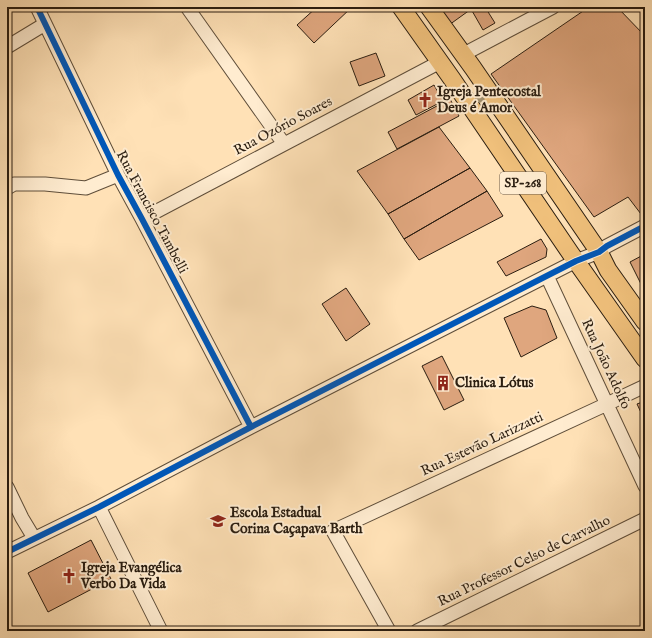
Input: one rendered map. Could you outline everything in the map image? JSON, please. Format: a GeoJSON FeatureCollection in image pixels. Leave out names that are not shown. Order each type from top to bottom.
{"type":"FeatureCollection","features":[{"type":"Feature","properties":{"kind":"main road","name":"SP-268"},"geometry":{"type":"LineString","coordinates":[[400,7],[440,62],[645,359]]}},
{"type":"Feature","properties":{"kind":"main road","name":"SP-268"},"geometry":{"type":"LineString","coordinates":[[429,7],[464,54],[599,252],[608,270],[645,322]]}},
{"type":"Feature","properties":{"kind":"street","name":"Rua Francisco Tambelli"},"geometry":{"type":"LineString","coordinates":[[37,7],[118,176],[251,426]]}},
{"type":"Feature","properties":{"kind":"street"},"geometry":{"type":"LineString","coordinates":[[187,7],[284,144]]}},
{"type":"Feature","properties":{"kind":"street"},"geometry":{"type":"LineString","coordinates":[[464,54],[552,7]]}},
{"type":"Feature","properties":{"kind":"street"},"geometry":{"type":"LineString","coordinates":[[7,48],[45,24]]}},
{"type":"Feature","properties":{"kind":"street","name":"Rua Ozório Soares"},"geometry":{"type":"LineString","coordinates":[[142,219],[440,62]]}},
{"type":"Feature","properties":{"kind":"street"},"geometry":{"type":"LineString","coordinates":[[7,188],[14,184],[45,184],[86,188],[118,176]]}},
{"type":"Feature","properties":{"kind":"street"},"geometry":{"type":"LineString","coordinates":[[7,552],[99,507],[251,426],[576,261],[599,252],[607,246],[645,226]]}},
{"type":"Feature","properties":{"kind":"street","name":"Rua João Adolfo"},"geometry":{"type":"LineString","coordinates":[[547,276],[645,486]]}},
{"type":"Feature","properties":{"kind":"street","name":"Rua Estevão Larizzatti"},"geometry":{"type":"LineString","coordinates":[[389,631],[333,531],[645,386]]}},
{"type":"Feature","properties":{"kind":"street"},"geometry":{"type":"LineString","coordinates":[[7,488],[34,538]]}},
{"type":"Feature","properties":{"kind":"street"},"geometry":{"type":"LineString","coordinates":[[99,507],[161,631]]}},
{"type":"Feature","properties":{"kind":"street","name":"Rua Professor Celso de Carvalho"},"geometry":{"type":"LineString","coordinates":[[417,631],[645,519]]}},
{"type":"Feature","properties":{"kind":"building"},"geometry":{"type":"Polygon","coordinates":[[[317,7],[352,7],[314,43],[297,25],[317,7]]]}},
{"type":"Feature","properties":{"kind":"building"},"geometry":{"type":"Polygon","coordinates":[[[442,7],[474,7],[449,25],[439,10],[442,7]]]}},
{"type":"Feature","properties":{"kind":"building"},"geometry":{"type":"Polygon","coordinates":[[[474,7],[485,7],[495,23],[483,30],[471,9],[474,7]]]}},
{"type":"Feature","properties":{"kind":"building"},"geometry":{"type":"Polygon","coordinates":[[[589,7],[617,7],[645,36],[644,218],[628,197],[594,217],[491,74],[589,7]]]}},
{"type":"Feature","properties":{"kind":"building"},"geometry":{"type":"Polygon","coordinates":[[[376,53],[385,76],[359,86],[350,62],[376,53]]]}},
{"type":"Feature","properties":{"kind":"building","name":"Igreja Pentecostal Deus é Amor"},"geometry":{"type":"Polygon","coordinates":[[[434,85],[443,101],[416,115],[408,100],[434,85]]]}},
{"type":"Feature","properties":{"kind":"building"},"geometry":{"type":"Polygon","coordinates":[[[450,99],[459,116],[397,149],[388,132],[450,99]]]}},
{"type":"Feature","properties":{"kind":"building"},"geometry":{"type":"Polygon","coordinates":[[[439,127],[470,168],[388,214],[357,171],[439,127]]]}},
{"type":"Feature","properties":{"kind":"building"},"geometry":{"type":"Polygon","coordinates":[[[470,168],[487,191],[404,239],[388,214],[470,168]]]}},
{"type":"Feature","properties":{"kind":"building"},"geometry":{"type":"Polygon","coordinates":[[[487,191],[503,216],[419,260],[404,239],[487,191]]]}},
{"type":"Feature","properties":{"kind":"building"},"geometry":{"type":"Polygon","coordinates":[[[541,239],[547,249],[546,257],[506,276],[497,262],[541,239]]]}},
{"type":"Feature","properties":{"kind":"building"},"geometry":{"type":"Polygon","coordinates":[[[645,254],[645,292],[630,262],[645,254]]]}},
{"type":"Feature","properties":{"kind":"building"},"geometry":{"type":"Polygon","coordinates":[[[346,288],[370,324],[346,341],[322,304],[346,288]]]}},
{"type":"Feature","properties":{"kind":"building"},"geometry":{"type":"Polygon","coordinates":[[[532,306],[546,310],[557,338],[521,357],[504,318],[532,306]]]}},
{"type":"Feature","properties":{"kind":"building","name":"Clinica Lótus"},"geometry":{"type":"Polygon","coordinates":[[[442,356],[464,400],[444,410],[422,366],[442,356]]]}},
{"type":"Feature","properties":{"kind":"building"},"geometry":{"type":"Polygon","coordinates":[[[645,401],[645,421],[637,404],[645,401]]]}},
{"type":"Feature","properties":{"kind":"building","name":"Igreja Evangélica Verbo Da Vida"},"geometry":{"type":"Polygon","coordinates":[[[91,540],[111,579],[48,612],[28,573],[91,540]]]}},
{"type":"Feature","properties":{"kind":"cycle path"},"geometry":{"type":"LineString","coordinates":[[37,7],[118,175],[251,427]]}},
{"type":"Feature","properties":{"kind":"cycle path"},"geometry":{"type":"LineString","coordinates":[[7,552],[99,507],[251,427],[576,261],[599,252],[607,246],[645,226]]}},
{"type":"Feature","properties":{"kind":"place","name":"Igreja Pentecostal Deus é Amor"},"geometry":{"type":"Point","coordinates":[425,100]}},
{"type":"Feature","properties":{"kind":"place","name":"Clinica Lótus"},"geometry":{"type":"Point","coordinates":[443,383]}},
{"type":"Feature","properties":{"kind":"place","name":"Escola Estadual Corina Caçapava Barth"},"geometry":{"type":"Point","coordinates":[218,521]}},
{"type":"Feature","properties":{"kind":"place","name":"Igreja Evangélica Verbo Da Vida"},"geometry":{"type":"Point","coordinates":[69,576]}}]}
